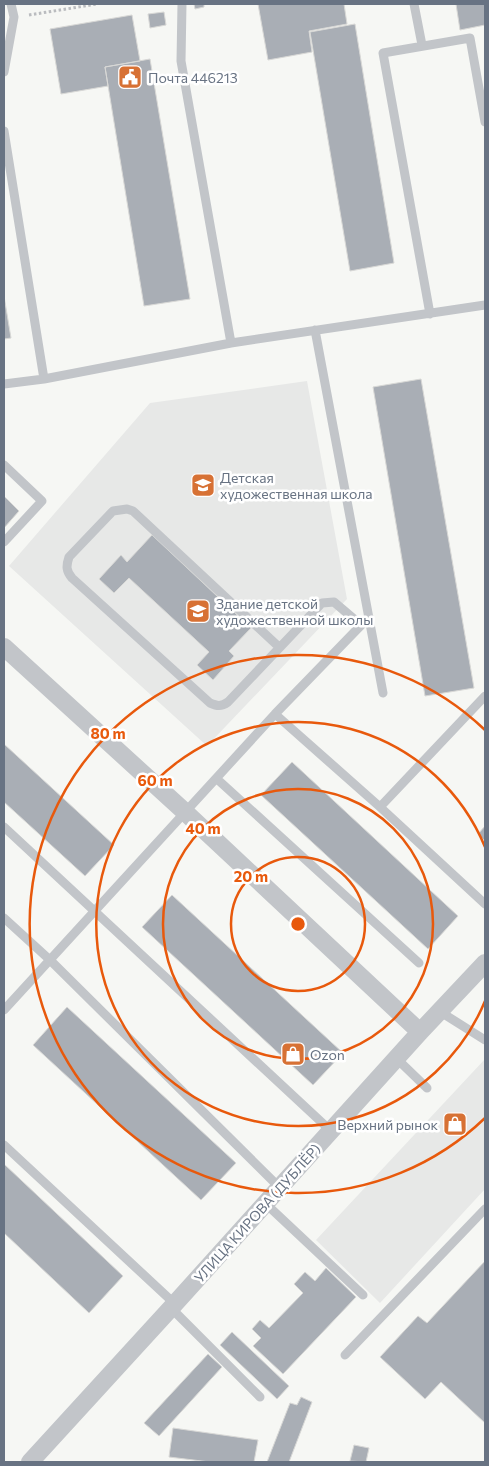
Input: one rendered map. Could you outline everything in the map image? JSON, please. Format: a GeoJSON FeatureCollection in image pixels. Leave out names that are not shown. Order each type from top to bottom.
{"type":"FeatureCollection","features":[{"type":"Feature","properties":{"kind":"street"},"geometry":{"type":"LineString","coordinates":[[4,646],[420,1032]]}},
{"type":"Feature","properties":{"kind":"street","name":"УЛИЦА КИРОВА (ДУБЛЁР)"},"geometry":{"type":"LineString","coordinates":[[30,1462],[396,1058],[485,963]]}},
{"type":"Feature","properties":{"kind":"lane"},"geometry":{"type":"LineString","coordinates":[[4,72],[14,17],[11,4]]}},
{"type":"Feature","properties":{"kind":"lane"},"geometry":{"type":"LineString","coordinates":[[182,4],[181,62],[231,344]]}},
{"type":"Feature","properties":{"kind":"lane"},"geometry":{"type":"LineString","coordinates":[[414,4],[422,45]]}},
{"type":"Feature","properties":{"kind":"lane"},"geometry":{"type":"LineString","coordinates":[[430,314],[383,52],[470,38],[485,122]]}},
{"type":"Feature","properties":{"kind":"lane"},"geometry":{"type":"LineString","coordinates":[[4,131],[44,379]]}},
{"type":"Feature","properties":{"kind":"lane"},"geometry":{"type":"LineString","coordinates":[[4,384],[44,379],[315,330],[485,305]]}},
{"type":"Feature","properties":{"kind":"lane"},"geometry":{"type":"LineString","coordinates":[[315,330],[383,693]]}},
{"type":"Feature","properties":{"kind":"lane"},"geometry":{"type":"LineString","coordinates":[[4,465],[42,501],[4,542]]}},
{"type":"Feature","properties":{"kind":"lane"},"geometry":{"type":"LineString","coordinates":[[279,648],[134,511],[127,509],[113,511],[69,557],[66,565],[67,572],[72,578],[210,703],[216,706],[222,706],[228,702],[322,603],[334,602],[361,625]]}},
{"type":"Feature","properties":{"kind":"lane"},"geometry":{"type":"LineString","coordinates":[[4,1010],[275,714],[369,617]]}},
{"type":"Feature","properties":{"kind":"lane"},"geometry":{"type":"LineString","coordinates":[[380,807],[485,696]]}},
{"type":"Feature","properties":{"kind":"lane"},"geometry":{"type":"LineString","coordinates":[[275,714],[485,904]]}},
{"type":"Feature","properties":{"kind":"lane"},"geometry":{"type":"LineString","coordinates":[[217,779],[419,964]]}},
{"type":"Feature","properties":{"kind":"lane"},"geometry":{"type":"LineString","coordinates":[[4,827],[331,1131]]}},
{"type":"Feature","properties":{"kind":"lane"},"geometry":{"type":"LineString","coordinates":[[4,918],[50,960],[280,1187]]}},
{"type":"Feature","properties":{"kind":"lane"},"geometry":{"type":"LineString","coordinates":[[439,1011],[485,1040]]}},
{"type":"Feature","properties":{"kind":"lane"},"geometry":{"type":"LineString","coordinates":[[396,1058],[426,1088]]}},
{"type":"Feature","properties":{"kind":"lane"},"geometry":{"type":"LineString","coordinates":[[4,1144],[173,1306],[260,1397]]}},
{"type":"Feature","properties":{"kind":"lane"},"geometry":{"type":"LineString","coordinates":[[265,1203],[364,1296]]}},
{"type":"Feature","properties":{"kind":"lane"},"geometry":{"type":"LineString","coordinates":[[346,1355],[485,1209]]}},
{"type":"Feature","properties":{"kind":"path"},"geometry":{"type":"LineString","coordinates":[[14,17],[96,4]]}},
{"type":"Feature","properties":{"kind":"shaded area","name":"Детская художественная школа"},"geometry":{"type":"Polygon","coordinates":[[[307,381],[347,599],[207,746],[9,566],[150,403],[307,381]]]}},
{"type":"Feature","properties":{"kind":"shaded area","name":"Верхний рынок"},"geometry":{"type":"Polygon","coordinates":[[[485,1059],[485,1189],[380,1303],[316,1240],[485,1059]]]}},
{"type":"Feature","properties":{"kind":"building"},"geometry":{"type":"Polygon","coordinates":[[[194,4],[204,4],[204,7],[195,9],[194,4]]]}},
{"type":"Feature","properties":{"kind":"building"},"geometry":{"type":"Polygon","coordinates":[[[258,4],[344,4],[347,24],[309,31],[312,52],[268,60],[258,4]]]}},
{"type":"Feature","properties":{"kind":"building"},"geometry":{"type":"Polygon","coordinates":[[[456,4],[485,4],[485,25],[460,30],[456,4]]]}},
{"type":"Feature","properties":{"kind":"building"},"geometry":{"type":"Polygon","coordinates":[[[164,12],[166,25],[150,28],[148,14],[164,12]]]}},
{"type":"Feature","properties":{"kind":"building"},"geometry":{"type":"Polygon","coordinates":[[[132,15],[140,61],[105,67],[108,86],[61,94],[50,29],[132,15]]]}},
{"type":"Feature","properties":{"kind":"building"},"geometry":{"type":"Polygon","coordinates":[[[355,24],[394,263],[350,271],[310,32],[355,24]]]}},
{"type":"Feature","properties":{"kind":"building"},"geometry":{"type":"Polygon","coordinates":[[[150,59],[190,299],[144,306],[105,67],[150,59]]]}},
{"type":"Feature","properties":{"kind":"building"},"geometry":{"type":"Polygon","coordinates":[[[4,296],[11,338],[4,339],[4,296]]]}},
{"type":"Feature","properties":{"kind":"building"},"geometry":{"type":"Polygon","coordinates":[[[421,379],[474,688],[425,696],[373,387],[421,379]]]}},
{"type":"Feature","properties":{"kind":"building"},"geometry":{"type":"Polygon","coordinates":[[[4,496],[19,511],[4,528],[4,496]]]}},
{"type":"Feature","properties":{"kind":"building","name":"Здание детской художественной школы"},"geometry":{"type":"Polygon","coordinates":[[[152,535],[251,628],[229,651],[234,656],[213,680],[197,665],[209,652],[129,578],[114,593],[99,579],[121,555],[127,562],[152,535]]]}},
{"type":"Feature","properties":{"kind":"building"},"geometry":{"type":"Polygon","coordinates":[[[4,744],[114,845],[85,876],[4,802],[4,744]]]}},
{"type":"Feature","properties":{"kind":"building"},"geometry":{"type":"Polygon","coordinates":[[[292,762],[458,916],[428,949],[261,795],[292,762]]]}},
{"type":"Feature","properties":{"kind":"building"},"geometry":{"type":"Polygon","coordinates":[[[485,826],[485,841],[478,834],[485,826]]]}},
{"type":"Feature","properties":{"kind":"building"},"geometry":{"type":"Polygon","coordinates":[[[172,895],[343,1053],[313,1085],[142,927],[172,895]]]}},
{"type":"Feature","properties":{"kind":"building"},"geometry":{"type":"Polygon","coordinates":[[[67,1007],[236,1163],[201,1200],[33,1045],[67,1007]]]}},
{"type":"Feature","properties":{"kind":"building"},"geometry":{"type":"Polygon","coordinates":[[[4,1164],[123,1276],[89,1313],[4,1233],[4,1164]]]}},
{"type":"Feature","properties":{"kind":"building"},"geometry":{"type":"Polygon","coordinates":[[[485,1261],[485,1423],[441,1382],[425,1399],[380,1357],[418,1316],[427,1323],[485,1261]]]}},
{"type":"Feature","properties":{"kind":"building"},"geometry":{"type":"Polygon","coordinates":[[[326,1268],[356,1297],[283,1374],[253,1346],[261,1338],[252,1329],[260,1320],[269,1328],[303,1293],[294,1284],[305,1272],[315,1281],[326,1268]]]}},
{"type":"Feature","properties":{"kind":"building"},"geometry":{"type":"Polygon","coordinates":[[[232,1332],[289,1386],[277,1399],[220,1345],[232,1332]]]}},
{"type":"Feature","properties":{"kind":"building"},"geometry":{"type":"Polygon","coordinates":[[[208,1354],[222,1367],[159,1436],[144,1423],[208,1354]]]}},
{"type":"Feature","properties":{"kind":"building"},"geometry":{"type":"Polygon","coordinates":[[[301,1397],[312,1402],[289,1462],[267,1462],[290,1403],[297,1405],[301,1397]]]}},
{"type":"Feature","properties":{"kind":"building"},"geometry":{"type":"Polygon","coordinates":[[[173,1428],[258,1440],[254,1462],[210,1462],[169,1457],[173,1428]]]}},
{"type":"Feature","properties":{"kind":"building"},"geometry":{"type":"Polygon","coordinates":[[[354,1445],[369,1448],[366,1462],[350,1461],[354,1445]]]}},
{"type":"Feature","properties":{"kind":"place","name":"Почта 446213"},"geometry":{"type":"Point","coordinates":[130,77]}},
{"type":"Feature","properties":{"kind":"place","name":"Детская художественная школа"},"geometry":{"type":"Point","coordinates":[203,485]}},
{"type":"Feature","properties":{"kind":"place","name":"Здание детской художественной школы"},"geometry":{"type":"Point","coordinates":[198,611]}},
{"type":"Feature","properties":{"kind":"place","name":"Ozon"},"geometry":{"type":"Point","coordinates":[293,1054]}},
{"type":"Feature","properties":{"kind":"place","name":"Верхний рынок"},"geometry":{"type":"Point","coordinates":[455,1124]}}]}
